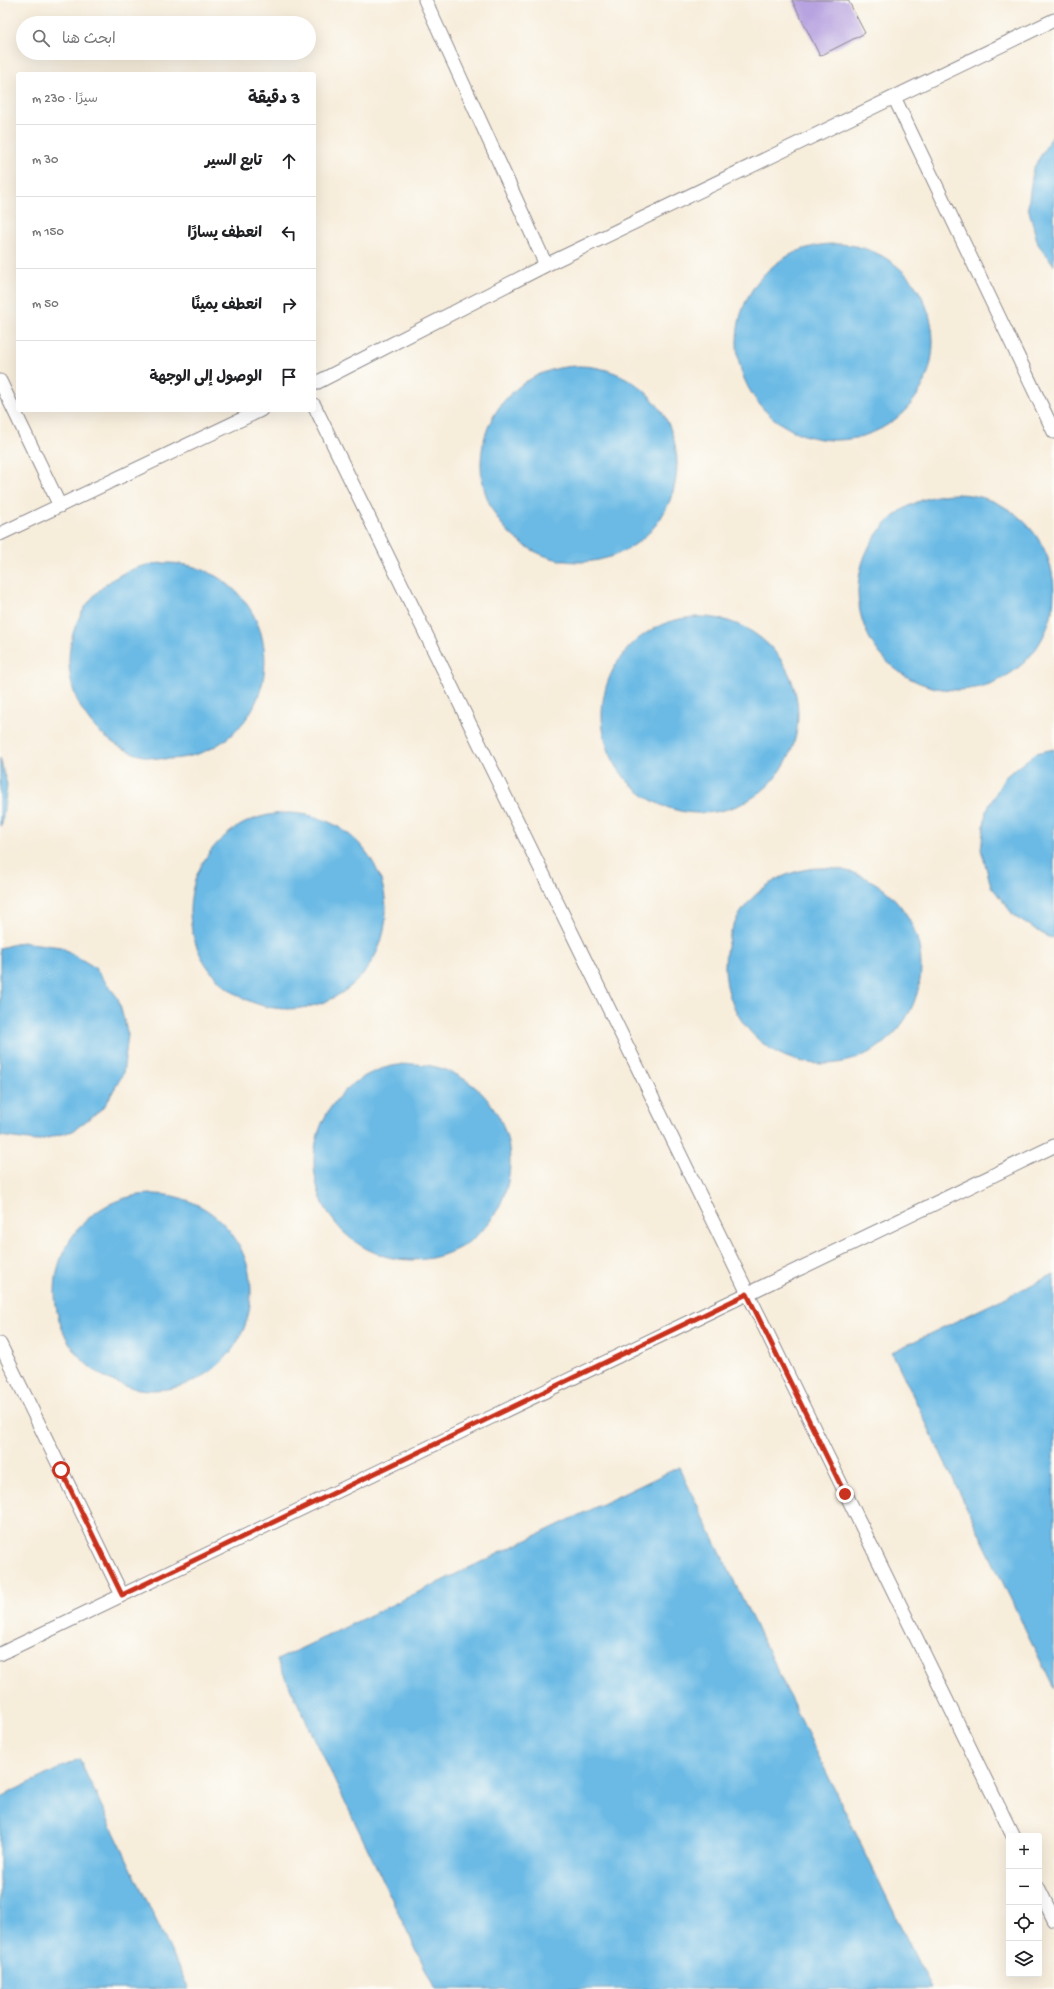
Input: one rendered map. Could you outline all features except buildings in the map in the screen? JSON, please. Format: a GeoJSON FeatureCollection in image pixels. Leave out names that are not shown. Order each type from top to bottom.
{"type":"FeatureCollection","features":[{"type":"Feature","properties":{"kind":"lane"},"geometry":{"type":"LineString","coordinates":[[425,0],[546,265]]}},
{"type":"Feature","properties":{"kind":"lane"},"geometry":{"type":"LineString","coordinates":[[316,383],[546,265],[1054,20]]}},
{"type":"Feature","properties":{"kind":"lane"},"geometry":{"type":"LineString","coordinates":[[894,97],[1054,432]]}},
{"type":"Feature","properties":{"kind":"lane"},"geometry":{"type":"LineString","coordinates":[[0,381],[60,506]]}},
{"type":"Feature","properties":{"kind":"lane"},"geometry":{"type":"LineString","coordinates":[[316,409],[1012,1833]]}},
{"type":"Feature","properties":{"kind":"lane"},"geometry":{"type":"LineString","coordinates":[[0,534],[257,412]]}},
{"type":"Feature","properties":{"kind":"lane"},"geometry":{"type":"LineString","coordinates":[[0,1654],[1054,1146]]}},
{"type":"Feature","properties":{"kind":"lane"},"geometry":{"type":"LineString","coordinates":[[0,1344],[122,1595]]}},
{"type":"Feature","properties":{"kind":"lane"},"geometry":{"type":"LineString","coordinates":[[1042,1895],[1054,1920]]}},
{"type":"Feature","properties":{"kind":"water"},"geometry":{"type":"Polygon","coordinates":[[[1054,133],[1054,265],[1038,244],[1028,207],[1033,169],[1054,133]]]}},
{"type":"Feature","properties":{"kind":"water"},"geometry":{"type":"Polygon","coordinates":[[[825,244],[845,244],[873,251],[881,255],[890,260],[911,280],[917,287],[926,304],[933,332],[933,352],[926,380],[917,397],[897,418],[890,424],[873,433],[845,440],[825,440],[797,433],[780,424],[753,397],[744,380],[741,370],[737,352],[737,332],[744,304],[753,287],[780,260],[797,251],[807,248],[825,244]]]}},
{"type":"Feature","properties":{"kind":"water"},"geometry":{"type":"Polygon","coordinates":[[[569,366],[589,366],[608,370],[625,377],[634,382],[655,402],[661,409],[670,426],[677,454],[677,474],[670,502],[661,519],[641,540],[625,551],[608,558],[589,562],[569,562],[541,555],[524,546],[497,519],[485,493],[481,474],[481,454],[488,426],[497,409],[524,382],[550,370],[569,366]]]}},
{"type":"Feature","properties":{"kind":"water"},"geometry":{"type":"Polygon","coordinates":[[[946,494],[966,494],[994,501],[1002,505],[1011,510],[1032,530],[1038,537],[1047,554],[1054,582],[1054,602],[1047,630],[1038,647],[1018,668],[1011,674],[994,683],[966,690],[946,690],[918,683],[901,674],[874,647],[865,630],[862,620],[858,602],[858,582],[865,554],[874,537],[901,510],[918,501],[928,498],[946,494]]]}},
{"type":"Feature","properties":{"kind":"water"},"geometry":{"type":"Polygon","coordinates":[[[157,563],[177,563],[205,570],[213,574],[222,579],[243,599],[249,606],[258,623],[265,651],[265,671],[258,699],[249,716],[229,737],[222,743],[205,752],[177,759],[157,759],[129,752],[112,743],[85,716],[76,699],[73,689],[69,671],[69,651],[76,623],[85,606],[112,579],[129,570],[139,567],[157,563]]]}},
{"type":"Feature","properties":{"kind":"water"},"geometry":{"type":"Polygon","coordinates":[[[690,617],[710,617],[738,624],[762,639],[776,653],[791,677],[798,705],[798,725],[791,753],[776,777],[762,791],[738,806],[710,813],[690,813],[662,806],[638,791],[624,777],[609,753],[602,725],[602,705],[609,677],[624,653],[638,639],[662,624],[690,617]]]}},
{"type":"Feature","properties":{"kind":"water"},"geometry":{"type":"Polygon","coordinates":[[[1054,749],[1054,938],[1048,937],[1015,917],[991,886],[981,849],[986,811],[1005,777],[1036,753],[1054,749]]]}},
{"type":"Feature","properties":{"kind":"water"},"geometry":{"type":"Polygon","coordinates":[[[0,758],[7,785],[2,823],[0,827],[0,758]]]}},
{"type":"Feature","properties":{"kind":"water"},"geometry":{"type":"Polygon","coordinates":[[[278,813],[298,813],[326,820],[334,824],[350,835],[364,849],[379,873],[386,901],[386,921],[379,949],[364,973],[350,987],[326,1002],[298,1009],[278,1009],[250,1002],[242,998],[226,987],[212,973],[197,949],[190,921],[190,901],[197,873],[201,865],[212,849],[226,835],[250,820],[278,813]]]}},
{"type":"Feature","properties":{"kind":"water"},"geometry":{"type":"Polygon","coordinates":[[[813,868],[833,868],[861,875],[869,879],[878,884],[899,904],[905,911],[914,928],[921,956],[921,976],[914,1004],[905,1021],[885,1042],[878,1048],[861,1057],[833,1064],[813,1064],[785,1057],[768,1048],[741,1021],[732,1004],[729,994],[725,976],[725,956],[732,928],[741,911],[768,884],[785,875],[795,872],[813,868]]]}},
{"type":"Feature","properties":{"kind":"water"},"geometry":{"type":"Polygon","coordinates":[[[22,942],[61,947],[94,967],[118,998],[128,1035],[123,1074],[104,1107],[73,1131],[36,1141],[0,1136],[0,948],[22,942]]]}},
{"type":"Feature","properties":{"kind":"water"},"geometry":{"type":"Polygon","coordinates":[[[402,1064],[422,1064],[450,1071],[458,1075],[467,1080],[488,1100],[494,1107],[503,1124],[510,1152],[510,1172],[503,1200],[494,1217],[474,1238],[467,1244],[450,1253],[422,1260],[402,1260],[374,1253],[357,1244],[330,1217],[321,1200],[318,1190],[314,1172],[314,1152],[321,1124],[330,1107],[357,1080],[374,1071],[384,1068],[402,1064]]]}},
{"type":"Feature","properties":{"kind":"water"},"geometry":{"type":"Polygon","coordinates":[[[143,1194],[163,1194],[191,1201],[199,1205],[208,1210],[229,1230],[235,1237],[244,1254],[251,1282],[251,1302],[244,1330],[235,1347],[215,1368],[208,1374],[191,1383],[163,1390],[143,1390],[115,1383],[98,1374],[71,1347],[62,1330],[59,1320],[55,1302],[55,1282],[62,1254],[71,1237],[98,1210],[115,1201],[125,1198],[143,1194]]]}},
{"type":"Feature","properties":{"kind":"water"},"geometry":{"type":"Polygon","coordinates":[[[1054,1274],[1054,1689],[892,1352],[1054,1274]]]}},
{"type":"Feature","properties":{"kind":"water"},"geometry":{"type":"Polygon","coordinates":[[[679,1467],[931,1989],[435,1989],[277,1660],[679,1467]]]}},
{"type":"Feature","properties":{"kind":"water"},"geometry":{"type":"Polygon","coordinates":[[[79,1759],[189,1989],[0,1989],[0,1797],[79,1759]]]}},
{"type":"Feature","properties":{"kind":"route"},"geometry":{"type":"LineString","coordinates":[[61,1470],[122,1595],[747,1294],[845,1494]]}}]}
